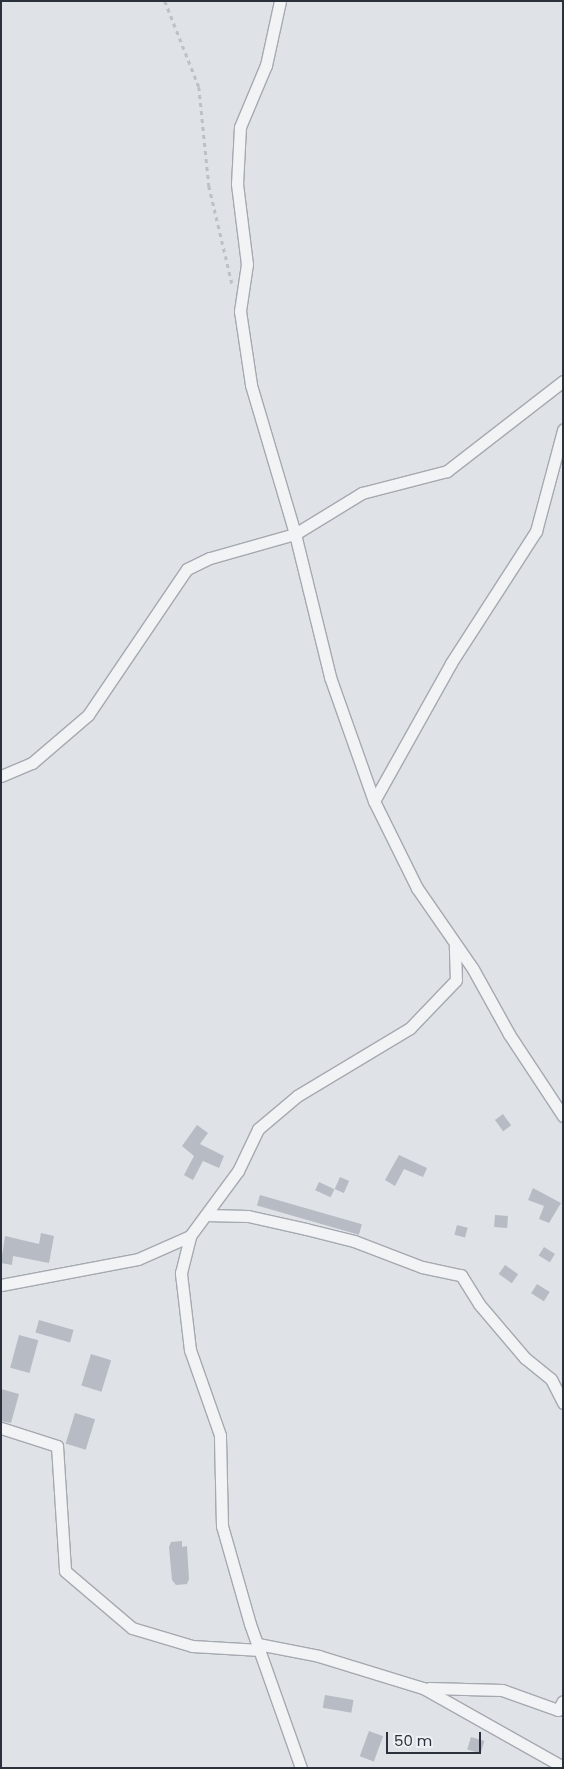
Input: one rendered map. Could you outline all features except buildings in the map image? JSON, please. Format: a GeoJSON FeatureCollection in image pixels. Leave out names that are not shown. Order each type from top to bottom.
{"type":"FeatureCollection","features":[{"type":"Feature","properties":{"kind":"street"},"geometry":{"type":"LineString","coordinates":[[280,1],[266,64],[240,127],[237,184],[247,264],[240,310],[251,385],[295,534],[330,677],[374,801],[417,888],[455,946],[473,969],[509,1034],[563,1116]]}},
{"type":"Feature","properties":{"kind":"street"},"geometry":{"type":"LineString","coordinates":[[1,776],[32,763],[88,715],[187,569],[210,558],[295,534],[362,494],[447,472],[563,381]]}},
{"type":"Feature","properties":{"kind":"street"},"geometry":{"type":"LineString","coordinates":[[374,801],[451,662],[536,531],[563,430]]}},
{"type":"Feature","properties":{"kind":"street"},"geometry":{"type":"LineString","coordinates":[[301,1768],[259,1647],[222,1526],[220,1435],[190,1350],[181,1273],[190,1236],[238,1171],[258,1129],[297,1096],[410,1028],[456,980],[455,946]]}},
{"type":"Feature","properties":{"kind":"street"},"geometry":{"type":"LineString","coordinates":[[206,1215],[248,1216],[306,1229],[354,1241],[422,1267],[461,1275],[479,1304],[525,1358],[551,1379],[563,1403]]}},
{"type":"Feature","properties":{"kind":"street"},"geometry":{"type":"LineString","coordinates":[[1,1285],[138,1259],[190,1236]]}},
{"type":"Feature","properties":{"kind":"street"},"geometry":{"type":"LineString","coordinates":[[1,1428],[57,1446],[65,1571],[132,1628],[192,1646],[259,1647],[319,1656],[423,1688],[563,1768]]}},
{"type":"Feature","properties":{"kind":"street"},"geometry":{"type":"LineString","coordinates":[[423,1688],[502,1690],[558,1710],[563,1701]]}},
{"type":"Feature","properties":{"kind":"path"},"geometry":{"type":"LineString","coordinates":[[165,1],[199,87],[209,186],[234,291]]}}]}
